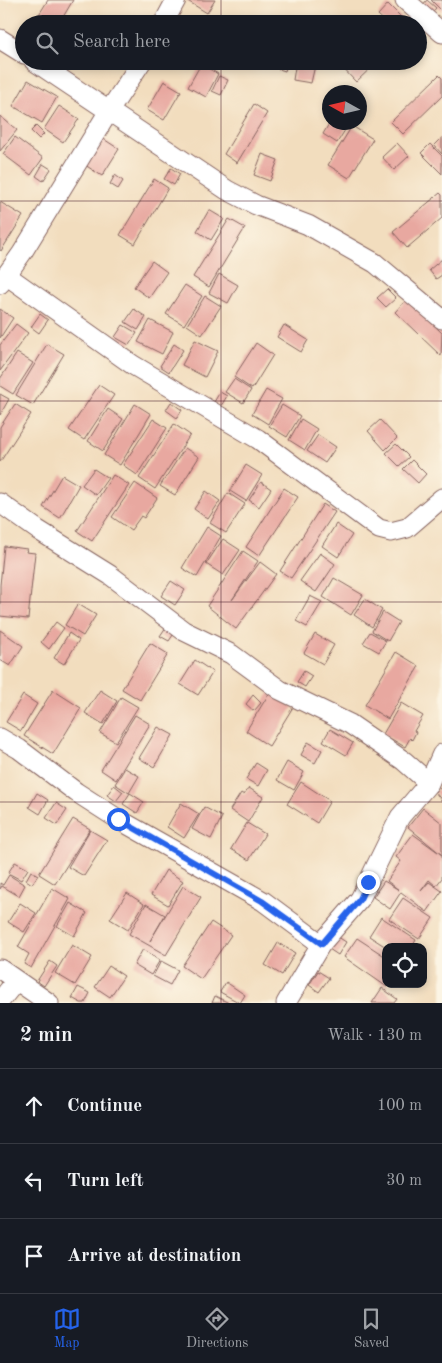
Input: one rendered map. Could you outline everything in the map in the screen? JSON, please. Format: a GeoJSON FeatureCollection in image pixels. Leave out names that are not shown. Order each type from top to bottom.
{"type":"FeatureCollection","features":[{"type":"Feature","properties":{"kind":"street"},"geometry":{"type":"LineString","coordinates":[[168,15],[176,0]]}},
{"type":"Feature","properties":{"kind":"street"},"geometry":{"type":"LineString","coordinates":[[405,0],[422,15]]}},
{"type":"Feature","properties":{"kind":"street"},"geometry":{"type":"LineString","coordinates":[[427,20],[442,33]]}},
{"type":"Feature","properties":{"kind":"street"},"geometry":{"type":"LineString","coordinates":[[0,39],[15,48]]}},
{"type":"Feature","properties":{"kind":"street"},"geometry":{"type":"LineString","coordinates":[[48,70],[227,190],[256,205],[308,225],[375,263],[442,319]]}},
{"type":"Feature","properties":{"kind":"street"},"geometry":{"type":"LineString","coordinates":[[136,70],[3,280],[133,365],[258,439],[379,529],[391,532],[408,528],[442,498]]}},
{"type":"Feature","properties":{"kind":"street"},"geometry":{"type":"LineString","coordinates":[[0,503],[38,530],[110,575],[184,631],[231,654],[280,690],[350,724],[404,761],[428,784]]}},
{"type":"Feature","properties":{"kind":"street"},"geometry":{"type":"LineString","coordinates":[[0,738],[19,749],[76,792],[118,819],[262,901],[322,944]]}},
{"type":"Feature","properties":{"kind":"street"},"geometry":{"type":"LineString","coordinates":[[286,1003],[322,944],[360,899],[400,817],[428,784],[442,754]]}},
{"type":"Feature","properties":{"kind":"street"},"geometry":{"type":"LineString","coordinates":[[0,969],[49,1003]]}},
{"type":"Feature","properties":{"kind":"street"},"geometry":{"type":"LineString","coordinates":[[0,1001],[16,981]]}},
{"type":"Feature","properties":{"kind":"building"},"geometry":{"type":"Polygon","coordinates":[[[48,0],[73,0],[64,15],[39,15],[48,0]]]}},
{"type":"Feature","properties":{"kind":"building"},"geometry":{"type":"Polygon","coordinates":[[[186,0],[215,0],[207,13],[186,0]]]}},
{"type":"Feature","properties":{"kind":"building"},"geometry":{"type":"Polygon","coordinates":[[[427,0],[436,8],[430,15],[421,7],[427,0]]]}},
{"type":"Feature","properties":{"kind":"building"},"geometry":{"type":"Polygon","coordinates":[[[431,0],[442,0],[442,11],[431,0]]]}},
{"type":"Feature","properties":{"kind":"building"},"geometry":{"type":"Polygon","coordinates":[[[388,4],[399,15],[378,15],[388,4]]]}},
{"type":"Feature","properties":{"kind":"building"},"geometry":{"type":"Polygon","coordinates":[[[198,70],[211,70],[218,74],[206,97],[188,87],[198,70]]]}},
{"type":"Feature","properties":{"kind":"building"},"geometry":{"type":"Polygon","coordinates":[[[295,70],[314,70],[311,83],[293,80],[295,70]]]}},
{"type":"Feature","properties":{"kind":"building"},"geometry":{"type":"Polygon","coordinates":[[[345,70],[369,70],[356,82],[345,70]]]}},
{"type":"Feature","properties":{"kind":"building"},"geometry":{"type":"Polygon","coordinates":[[[439,75],[442,78],[442,96],[403,134],[391,122],[439,75]]]}},
{"type":"Feature","properties":{"kind":"building"},"geometry":{"type":"Polygon","coordinates":[[[219,76],[228,80],[221,95],[212,91],[219,76]]]}},
{"type":"Feature","properties":{"kind":"building"},"geometry":{"type":"Polygon","coordinates":[[[28,80],[57,97],[42,123],[13,106],[28,80]]]}},
{"type":"Feature","properties":{"kind":"building"},"geometry":{"type":"Polygon","coordinates":[[[164,81],[181,91],[164,120],[147,110],[164,81]]]}},
{"type":"Feature","properties":{"kind":"building"},"geometry":{"type":"Polygon","coordinates":[[[254,104],[267,113],[237,163],[224,154],[254,104]]]}},
{"type":"Feature","properties":{"kind":"building"},"geometry":{"type":"Polygon","coordinates":[[[59,106],[79,119],[63,142],[44,129],[59,106]]]}},
{"type":"Feature","properties":{"kind":"building"},"geometry":{"type":"Polygon","coordinates":[[[0,116],[17,130],[0,151],[0,116]]]}},
{"type":"Feature","properties":{"kind":"building"},"geometry":{"type":"Polygon","coordinates":[[[36,126],[44,134],[39,139],[31,131],[36,126]]]}},
{"type":"Feature","properties":{"kind":"building"},"geometry":{"type":"Polygon","coordinates":[[[325,130],[345,130],[337,143],[323,134],[325,130]]]}},
{"type":"Feature","properties":{"kind":"building"},"geometry":{"type":"Polygon","coordinates":[[[350,130],[358,130],[373,139],[349,178],[328,165],[350,130]]]}},
{"type":"Feature","properties":{"kind":"building"},"geometry":{"type":"Polygon","coordinates":[[[99,136],[119,149],[102,176],[82,163],[99,136]]]}},
{"type":"Feature","properties":{"kind":"building"},"geometry":{"type":"Polygon","coordinates":[[[15,137],[43,158],[31,175],[3,154],[15,137]]]}},
{"type":"Feature","properties":{"kind":"building"},"geometry":{"type":"Polygon","coordinates":[[[442,137],[442,154],[434,145],[442,137]]]}},
{"type":"Feature","properties":{"kind":"building"},"geometry":{"type":"Polygon","coordinates":[[[397,143],[409,156],[394,170],[382,157],[397,143]]]}},
{"type":"Feature","properties":{"kind":"building"},"geometry":{"type":"Polygon","coordinates":[[[430,144],[442,156],[442,174],[421,153],[430,144]]]}},
{"type":"Feature","properties":{"kind":"building"},"geometry":{"type":"Polygon","coordinates":[[[262,154],[278,160],[270,181],[254,175],[262,154]]]}},
{"type":"Feature","properties":{"kind":"building"},"geometry":{"type":"Polygon","coordinates":[[[43,164],[51,169],[43,181],[36,176],[43,164]]]}},
{"type":"Feature","properties":{"kind":"building"},"geometry":{"type":"Polygon","coordinates":[[[171,168],[180,174],[174,185],[164,179],[171,168]]]}},
{"type":"Feature","properties":{"kind":"building"},"geometry":{"type":"Polygon","coordinates":[[[115,175],[123,181],[118,189],[110,184],[115,175]]]}},
{"type":"Feature","properties":{"kind":"building"},"geometry":{"type":"Polygon","coordinates":[[[154,179],[168,188],[135,244],[120,235],[154,179]]]}},
{"type":"Feature","properties":{"kind":"building"},"geometry":{"type":"Polygon","coordinates":[[[440,193],[442,195],[442,218],[407,248],[393,232],[440,193]]]}},
{"type":"Feature","properties":{"kind":"building"},"geometry":{"type":"Polygon","coordinates":[[[0,202],[23,216],[1,251],[0,250],[0,202]]]}},
{"type":"Feature","properties":{"kind":"building"},"geometry":{"type":"Polygon","coordinates":[[[209,210],[224,219],[211,240],[197,231],[209,210]]]}},
{"type":"Feature","properties":{"kind":"building"},"geometry":{"type":"Polygon","coordinates":[[[229,219],[245,228],[209,287],[193,277],[229,219]]]}},
{"type":"Feature","properties":{"kind":"building"},"geometry":{"type":"Polygon","coordinates":[[[442,259],[442,275],[436,279],[429,270],[442,259]]]}},
{"type":"Feature","properties":{"kind":"building"},"geometry":{"type":"Polygon","coordinates":[[[152,261],[167,272],[149,298],[134,287],[152,261]]]}},
{"type":"Feature","properties":{"kind":"building"},"geometry":{"type":"Polygon","coordinates":[[[219,274],[238,285],[228,303],[209,293],[219,274]]]}},
{"type":"Feature","properties":{"kind":"building"},"geometry":{"type":"Polygon","coordinates":[[[185,285],[202,296],[184,325],[166,314],[185,285]]]}},
{"type":"Feature","properties":{"kind":"building"},"geometry":{"type":"Polygon","coordinates":[[[387,289],[396,298],[386,307],[377,298],[387,289]]]}},
{"type":"Feature","properties":{"kind":"building"},"geometry":{"type":"Polygon","coordinates":[[[205,296],[221,306],[202,335],[187,325],[205,296]]]}},
{"type":"Feature","properties":{"kind":"building"},"geometry":{"type":"Polygon","coordinates":[[[407,299],[442,333],[441,356],[395,312],[407,299]]]}},
{"type":"Feature","properties":{"kind":"building"},"geometry":{"type":"Polygon","coordinates":[[[0,309],[13,318],[0,338],[0,309]]]}},
{"type":"Feature","properties":{"kind":"building"},"geometry":{"type":"Polygon","coordinates":[[[134,309],[146,317],[138,330],[125,322],[134,309]]]}},
{"type":"Feature","properties":{"kind":"building"},"geometry":{"type":"Polygon","coordinates":[[[40,314],[48,320],[39,333],[31,327],[40,314]]]}},
{"type":"Feature","properties":{"kind":"building"},"geometry":{"type":"Polygon","coordinates":[[[150,320],[173,332],[162,354],[138,342],[150,320]]]}},
{"type":"Feature","properties":{"kind":"building"},"geometry":{"type":"Polygon","coordinates":[[[16,324],[28,333],[0,371],[0,345],[16,324]]]}},
{"type":"Feature","properties":{"kind":"building"},"geometry":{"type":"Polygon","coordinates":[[[123,325],[137,333],[129,345],[115,337],[123,325]]]}},
{"type":"Feature","properties":{"kind":"building"},"geometry":{"type":"Polygon","coordinates":[[[284,325],[308,340],[301,352],[277,337],[284,325]]]}},
{"type":"Feature","properties":{"kind":"building"},"geometry":{"type":"Polygon","coordinates":[[[195,340],[218,351],[205,377],[182,365],[195,340]]]}},
{"type":"Feature","properties":{"kind":"building"},"geometry":{"type":"Polygon","coordinates":[[[256,343],[273,355],[252,389],[234,377],[256,343]]]}},
{"type":"Feature","properties":{"kind":"building"},"geometry":{"type":"Polygon","coordinates":[[[47,344],[64,354],[33,405],[16,395],[47,344]]]}},
{"type":"Feature","properties":{"kind":"building"},"geometry":{"type":"Polygon","coordinates":[[[174,344],[183,350],[169,372],[160,366],[174,344]]]}},
{"type":"Feature","properties":{"kind":"building"},"geometry":{"type":"Polygon","coordinates":[[[17,353],[33,363],[13,394],[0,386],[0,379],[17,353]]]}},
{"type":"Feature","properties":{"kind":"building"},"geometry":{"type":"Polygon","coordinates":[[[234,379],[251,390],[243,403],[225,392],[234,379]]]}},
{"type":"Feature","properties":{"kind":"building"},"geometry":{"type":"Polygon","coordinates":[[[99,385],[114,395],[84,440],[69,430],[99,385]]]}},
{"type":"Feature","properties":{"kind":"building"},"geometry":{"type":"Polygon","coordinates":[[[266,390],[282,399],[268,424],[252,414],[266,390]]]}},
{"type":"Feature","properties":{"kind":"building"},"geometry":{"type":"Polygon","coordinates":[[[220,392],[227,396],[221,406],[214,402],[220,392]]]}},
{"type":"Feature","properties":{"kind":"building"},"geometry":{"type":"Polygon","coordinates":[[[0,394],[9,399],[0,415],[0,394]]]}},
{"type":"Feature","properties":{"kind":"building"},"geometry":{"type":"Polygon","coordinates":[[[171,402],[182,410],[177,418],[166,410],[171,402]]]}},
{"type":"Feature","properties":{"kind":"building"},"geometry":{"type":"Polygon","coordinates":[[[15,404],[31,414],[0,462],[0,427],[15,404]]]}},
{"type":"Feature","properties":{"kind":"building"},"geometry":{"type":"Polygon","coordinates":[[[135,404],[151,414],[120,465],[104,455],[135,404]]]}},
{"type":"Feature","properties":{"kind":"building"},"geometry":{"type":"Polygon","coordinates":[[[282,405],[300,416],[287,437],[269,426],[282,405]]]}},
{"type":"Feature","properties":{"kind":"building"},"geometry":{"type":"Polygon","coordinates":[[[108,409],[123,419],[103,451],[88,441],[108,409]]]}},
{"type":"Feature","properties":{"kind":"building"},"geometry":{"type":"Polygon","coordinates":[[[153,419],[167,428],[137,475],[123,465],[153,419]]]}},
{"type":"Feature","properties":{"kind":"building"},"geometry":{"type":"Polygon","coordinates":[[[301,419],[317,429],[305,450],[289,440],[301,419]]]}},
{"type":"Feature","properties":{"kind":"building"},"geometry":{"type":"Polygon","coordinates":[[[380,420],[397,438],[385,450],[368,431],[380,420]]]}},
{"type":"Feature","properties":{"kind":"building"},"geometry":{"type":"Polygon","coordinates":[[[174,424],[190,435],[155,489],[139,478],[174,424]]]}},
{"type":"Feature","properties":{"kind":"building"},"geometry":{"type":"Polygon","coordinates":[[[318,435],[336,447],[325,463],[307,451],[318,435]]]}},
{"type":"Feature","properties":{"kind":"building"},"geometry":{"type":"Polygon","coordinates":[[[396,444],[409,457],[399,466],[386,453],[396,444]]]}},
{"type":"Feature","properties":{"kind":"building"},"geometry":{"type":"Polygon","coordinates":[[[185,448],[199,457],[175,495],[160,486],[185,448]]]}},
{"type":"Feature","properties":{"kind":"building"},"geometry":{"type":"Polygon","coordinates":[[[412,460],[426,474],[418,483],[403,469],[412,460]]]}},
{"type":"Feature","properties":{"kind":"building"},"geometry":{"type":"Polygon","coordinates":[[[246,465],[262,475],[246,501],[230,491],[246,465]]]}},
{"type":"Feature","properties":{"kind":"building"},"geometry":{"type":"Polygon","coordinates":[[[94,469],[108,478],[96,495],[82,485],[94,469]]]}},
{"type":"Feature","properties":{"kind":"building"},"geometry":{"type":"Polygon","coordinates":[[[62,475],[79,485],[60,518],[43,507],[62,475]]]}},
{"type":"Feature","properties":{"kind":"building"},"geometry":{"type":"Polygon","coordinates":[[[113,475],[129,485],[92,541],[77,531],[113,475]]]}},
{"type":"Feature","properties":{"kind":"building"},"geometry":{"type":"Polygon","coordinates":[[[261,482],[271,489],[259,507],[249,500],[261,482]]]}},
{"type":"Feature","properties":{"kind":"building"},"geometry":{"type":"Polygon","coordinates":[[[135,483],[157,498],[144,518],[141,516],[131,530],[112,517],[135,483]]]}},
{"type":"Feature","properties":{"kind":"building"},"geometry":{"type":"Polygon","coordinates":[[[284,488],[298,497],[259,556],[246,547],[284,488]]]}},
{"type":"Feature","properties":{"kind":"building"},"geometry":{"type":"Polygon","coordinates":[[[206,491],[220,501],[208,519],[194,509],[206,491]]]}},
{"type":"Feature","properties":{"kind":"building"},"geometry":{"type":"Polygon","coordinates":[[[228,493],[245,504],[226,533],[210,523],[228,493]]]}},
{"type":"Feature","properties":{"kind":"building"},"geometry":{"type":"Polygon","coordinates":[[[323,504],[335,512],[291,578],[280,571],[323,504]]]}},
{"type":"Feature","properties":{"kind":"building"},"geometry":{"type":"Polygon","coordinates":[[[336,524],[352,535],[338,557],[322,546],[336,524]]]}},
{"type":"Feature","properties":{"kind":"building"},"geometry":{"type":"Polygon","coordinates":[[[207,527],[221,536],[197,577],[182,568],[207,527]]]}},
{"type":"Feature","properties":{"kind":"building"},"geometry":{"type":"Polygon","coordinates":[[[223,539],[240,550],[223,575],[206,564],[223,539]]]}},
{"type":"Feature","properties":{"kind":"building"},"geometry":{"type":"Polygon","coordinates":[[[4,546],[27,549],[26,552],[35,553],[28,619],[0,616],[0,585],[4,546]]]}},
{"type":"Feature","properties":{"kind":"building"},"geometry":{"type":"Polygon","coordinates":[[[243,551],[258,561],[232,600],[260,562],[276,574],[236,629],[207,606],[243,551]]]}},
{"type":"Feature","properties":{"kind":"building"},"geometry":{"type":"Polygon","coordinates":[[[320,553],[335,564],[316,592],[300,581],[320,553]]]}},
{"type":"Feature","properties":{"kind":"building"},"geometry":{"type":"Polygon","coordinates":[[[334,578],[363,595],[351,615],[323,597],[334,578]]]}},
{"type":"Feature","properties":{"kind":"building"},"geometry":{"type":"Polygon","coordinates":[[[171,581],[185,590],[175,605],[161,596],[171,581]]]}},
{"type":"Feature","properties":{"kind":"building"},"geometry":{"type":"Polygon","coordinates":[[[310,596],[322,602],[307,627],[296,621],[310,596]]]}},
{"type":"Feature","properties":{"kind":"building"},"geometry":{"type":"Polygon","coordinates":[[[365,599],[382,610],[372,627],[354,615],[365,599]]]}},
{"type":"Feature","properties":{"kind":"building"},"geometry":{"type":"Polygon","coordinates":[[[78,604],[96,615],[83,636],[65,625],[78,604]]]}},
{"type":"Feature","properties":{"kind":"building"},"geometry":{"type":"Polygon","coordinates":[[[383,612],[399,622],[388,641],[372,631],[383,612]]]}},
{"type":"Feature","properties":{"kind":"building"},"geometry":{"type":"Polygon","coordinates":[[[56,622],[64,628],[49,649],[41,642],[56,622]]]}},
{"type":"Feature","properties":{"kind":"building"},"geometry":{"type":"Polygon","coordinates":[[[168,624],[177,629],[169,641],[160,636],[168,624]]]}},
{"type":"Feature","properties":{"kind":"building"},"geometry":{"type":"Polygon","coordinates":[[[0,630],[23,646],[10,666],[0,660],[0,630]]]}},
{"type":"Feature","properties":{"kind":"building"},"geometry":{"type":"Polygon","coordinates":[[[370,632],[386,641],[379,652],[363,643],[370,632]]]}},
{"type":"Feature","properties":{"kind":"building"},"geometry":{"type":"Polygon","coordinates":[[[69,633],[79,640],[64,664],[54,658],[69,633]]]}},
{"type":"Feature","properties":{"kind":"building"},"geometry":{"type":"Polygon","coordinates":[[[315,634],[334,645],[323,664],[304,653],[315,634]]]}},
{"type":"Feature","properties":{"kind":"building"},"geometry":{"type":"Polygon","coordinates":[[[150,643],[168,654],[140,700],[122,689],[150,643]]]}},
{"type":"Feature","properties":{"kind":"building"},"geometry":{"type":"Polygon","coordinates":[[[396,652],[419,666],[388,719],[365,705],[396,652]]]}},
{"type":"Feature","properties":{"kind":"building"},"geometry":{"type":"Polygon","coordinates":[[[195,660],[213,672],[198,695],[180,684],[195,660]]]}},
{"type":"Feature","properties":{"kind":"building"},"geometry":{"type":"Polygon","coordinates":[[[304,671],[312,676],[305,687],[297,682],[304,671]]]}},
{"type":"Feature","properties":{"kind":"building"},"geometry":{"type":"Polygon","coordinates":[[[53,690],[81,708],[53,754],[24,736],[53,690]]]}},
{"type":"Feature","properties":{"kind":"building"},"geometry":{"type":"Polygon","coordinates":[[[100,690],[117,701],[103,724],[85,713],[100,690]]]}},
{"type":"Feature","properties":{"kind":"building"},"geometry":{"type":"Polygon","coordinates":[[[270,692],[293,707],[269,746],[246,731],[270,692]]]}},
{"type":"Feature","properties":{"kind":"building"},"geometry":{"type":"Polygon","coordinates":[[[23,695],[37,704],[21,731],[6,722],[23,695]]]}},
{"type":"Feature","properties":{"kind":"building"},"geometry":{"type":"Polygon","coordinates":[[[253,695],[261,703],[254,711],[246,704],[253,695]]]}},
{"type":"Feature","properties":{"kind":"building"},"geometry":{"type":"Polygon","coordinates":[[[121,697],[138,707],[116,742],[100,733],[121,697]]]}},
{"type":"Feature","properties":{"kind":"building"},"geometry":{"type":"Polygon","coordinates":[[[401,703],[423,716],[414,731],[416,732],[412,740],[410,738],[405,747],[383,734],[401,703]]]}},
{"type":"Feature","properties":{"kind":"building"},"geometry":{"type":"Polygon","coordinates":[[[135,715],[150,724],[116,780],[101,770],[135,715]]]}},
{"type":"Feature","properties":{"kind":"building"},"geometry":{"type":"Polygon","coordinates":[[[158,727],[173,735],[154,767],[139,758],[158,727]]]}},
{"type":"Feature","properties":{"kind":"building"},"geometry":{"type":"Polygon","coordinates":[[[330,729],[353,743],[346,755],[323,741],[330,729]]]}},
{"type":"Feature","properties":{"kind":"building"},"geometry":{"type":"Polygon","coordinates":[[[308,742],[322,750],[315,763],[301,755],[308,742]]]}},
{"type":"Feature","properties":{"kind":"building"},"geometry":{"type":"Polygon","coordinates":[[[287,762],[304,772],[294,790],[277,780],[287,762]]]}},
{"type":"Feature","properties":{"kind":"building"},"geometry":{"type":"Polygon","coordinates":[[[256,763],[267,770],[258,786],[246,779],[256,763]]]}},
{"type":"Feature","properties":{"kind":"building"},"geometry":{"type":"Polygon","coordinates":[[[125,768],[139,776],[129,793],[115,784],[125,768]]]}},
{"type":"Feature","properties":{"kind":"building"},"geometry":{"type":"Polygon","coordinates":[[[301,782],[330,801],[317,823],[287,804],[301,782]]]}},
{"type":"Feature","properties":{"kind":"building"},"geometry":{"type":"Polygon","coordinates":[[[114,785],[123,792],[116,801],[107,795],[114,785]]]}},
{"type":"Feature","properties":{"kind":"building"},"geometry":{"type":"Polygon","coordinates":[[[442,787],[442,801],[435,792],[442,787]]]}},
{"type":"Feature","properties":{"kind":"building"},"geometry":{"type":"Polygon","coordinates":[[[249,788],[263,797],[248,822],[230,810],[241,793],[244,795],[249,788]]]}},
{"type":"Feature","properties":{"kind":"building"},"geometry":{"type":"Polygon","coordinates":[[[37,793],[48,800],[40,814],[29,807],[37,793]]]}},
{"type":"Feature","properties":{"kind":"building"},"geometry":{"type":"Polygon","coordinates":[[[130,793],[144,802],[137,813],[123,804],[130,793]]]}},
{"type":"Feature","properties":{"kind":"building"},"geometry":{"type":"Polygon","coordinates":[[[56,803],[67,810],[57,825],[46,818],[56,803]]]}},
{"type":"Feature","properties":{"kind":"building"},"geometry":{"type":"Polygon","coordinates":[[[181,803],[199,814],[184,838],[167,827],[181,803]]]}},
{"type":"Feature","properties":{"kind":"building"},"geometry":{"type":"Polygon","coordinates":[[[204,807],[222,817],[211,839],[192,829],[204,807]]]}},
{"type":"Feature","properties":{"kind":"building"},"geometry":{"type":"Polygon","coordinates":[[[423,808],[442,823],[442,855],[408,827],[423,808]]]}},
{"type":"Feature","properties":{"kind":"building"},"geometry":{"type":"Polygon","coordinates":[[[73,819],[90,829],[55,884],[39,874],[73,819]]]}},
{"type":"Feature","properties":{"kind":"building"},"geometry":{"type":"Polygon","coordinates":[[[247,823],[265,834],[249,860],[231,849],[247,823]]]}},
{"type":"Feature","properties":{"kind":"building"},"geometry":{"type":"Polygon","coordinates":[[[90,830],[107,840],[84,876],[68,867],[90,830]]]}},
{"type":"Feature","properties":{"kind":"building"},"geometry":{"type":"Polygon","coordinates":[[[413,834],[442,855],[442,878],[436,886],[429,880],[421,891],[429,882],[442,891],[427,912],[401,892],[390,909],[373,897],[384,881],[399,890],[387,881],[401,861],[396,857],[413,834]]]}},
{"type":"Feature","properties":{"kind":"building"},"geometry":{"type":"Polygon","coordinates":[[[15,862],[28,869],[21,880],[8,873],[15,862]]]}},
{"type":"Feature","properties":{"kind":"building"},"geometry":{"type":"Polygon","coordinates":[[[166,870],[183,881],[168,905],[151,895],[166,870]]]}},
{"type":"Feature","properties":{"kind":"building"},"geometry":{"type":"Polygon","coordinates":[[[31,871],[38,875],[32,884],[26,880],[31,871]]]}},
{"type":"Feature","properties":{"kind":"building"},"geometry":{"type":"Polygon","coordinates":[[[9,875],[25,885],[19,896],[2,886],[0,889],[0,883],[3,885],[9,875]]]}},
{"type":"Feature","properties":{"kind":"building"},"geometry":{"type":"Polygon","coordinates":[[[183,886],[201,897],[166,955],[129,934],[146,904],[165,915],[150,941],[183,886]]]}},
{"type":"Feature","properties":{"kind":"building"},"geometry":{"type":"Polygon","coordinates":[[[52,888],[70,899],[31,968],[24,964],[29,954],[18,947],[52,888]]]}},
{"type":"Feature","properties":{"kind":"building"},"geometry":{"type":"Polygon","coordinates":[[[127,893],[144,904],[128,930],[110,919],[127,893]]]}},
{"type":"Feature","properties":{"kind":"building"},"geometry":{"type":"Polygon","coordinates":[[[403,898],[433,918],[419,939],[389,919],[403,898]]]}},
{"type":"Feature","properties":{"kind":"building"},"geometry":{"type":"Polygon","coordinates":[[[20,903],[36,913],[24,932],[8,922],[20,903]]]}},
{"type":"Feature","properties":{"kind":"building"},"geometry":{"type":"Polygon","coordinates":[[[70,903],[87,913],[74,936],[57,926],[70,903]]]}},
{"type":"Feature","properties":{"kind":"building"},"geometry":{"type":"Polygon","coordinates":[[[381,917],[416,940],[414,943],[382,944],[369,936],[381,917]]]}},
{"type":"Feature","properties":{"kind":"building"},"geometry":{"type":"Polygon","coordinates":[[[211,922],[231,935],[201,979],[182,966],[211,922]]]}},
{"type":"Feature","properties":{"kind":"building"},"geometry":{"type":"Polygon","coordinates":[[[338,937],[346,942],[338,955],[329,949],[338,937]]]}},
{"type":"Feature","properties":{"kind":"building"},"geometry":{"type":"Polygon","coordinates":[[[357,938],[382,954],[382,984],[344,957],[357,938]]]}},
{"type":"Feature","properties":{"kind":"building"},"geometry":{"type":"Polygon","coordinates":[[[278,943],[295,953],[282,975],[265,965],[278,943]]]}},
{"type":"Feature","properties":{"kind":"building"},"geometry":{"type":"Polygon","coordinates":[[[72,945],[92,957],[75,985],[55,973],[72,945]]]}},
{"type":"Feature","properties":{"kind":"building"},"geometry":{"type":"Polygon","coordinates":[[[143,949],[160,960],[151,975],[134,965],[143,949]]]}},
{"type":"Feature","properties":{"kind":"building"},"geometry":{"type":"Polygon","coordinates":[[[50,961],[57,966],[44,986],[37,981],[50,961]]]}},
{"type":"Feature","properties":{"kind":"building"},"geometry":{"type":"Polygon","coordinates":[[[161,961],[178,970],[170,985],[153,976],[161,961]]]}},
{"type":"Feature","properties":{"kind":"building"},"geometry":{"type":"Polygon","coordinates":[[[109,966],[124,976],[110,997],[95,987],[109,966]]]}},
{"type":"Feature","properties":{"kind":"building"},"geometry":{"type":"Polygon","coordinates":[[[318,971],[329,978],[319,992],[309,985],[318,971]]]}},
{"type":"Feature","properties":{"kind":"building"},"geometry":{"type":"Polygon","coordinates":[[[226,982],[245,995],[240,1003],[220,992],[226,982]]]}},
{"type":"Feature","properties":{"kind":"building"},"geometry":{"type":"Polygon","coordinates":[[[78,987],[90,993],[85,1003],[72,998],[78,987]]]}},
{"type":"Feature","properties":{"kind":"building"},"geometry":{"type":"Polygon","coordinates":[[[382,988],[397,999],[394,1003],[372,1003],[382,988]]]}},
{"type":"Feature","properties":{"kind":"building"},"geometry":{"type":"Polygon","coordinates":[[[215,996],[229,1003],[212,1003],[215,996]]]}},
{"type":"Feature","properties":{"kind":"route"},"geometry":{"type":"LineString","coordinates":[[118,819],[262,901],[322,944],[360,899],[368,882]]}}]}
